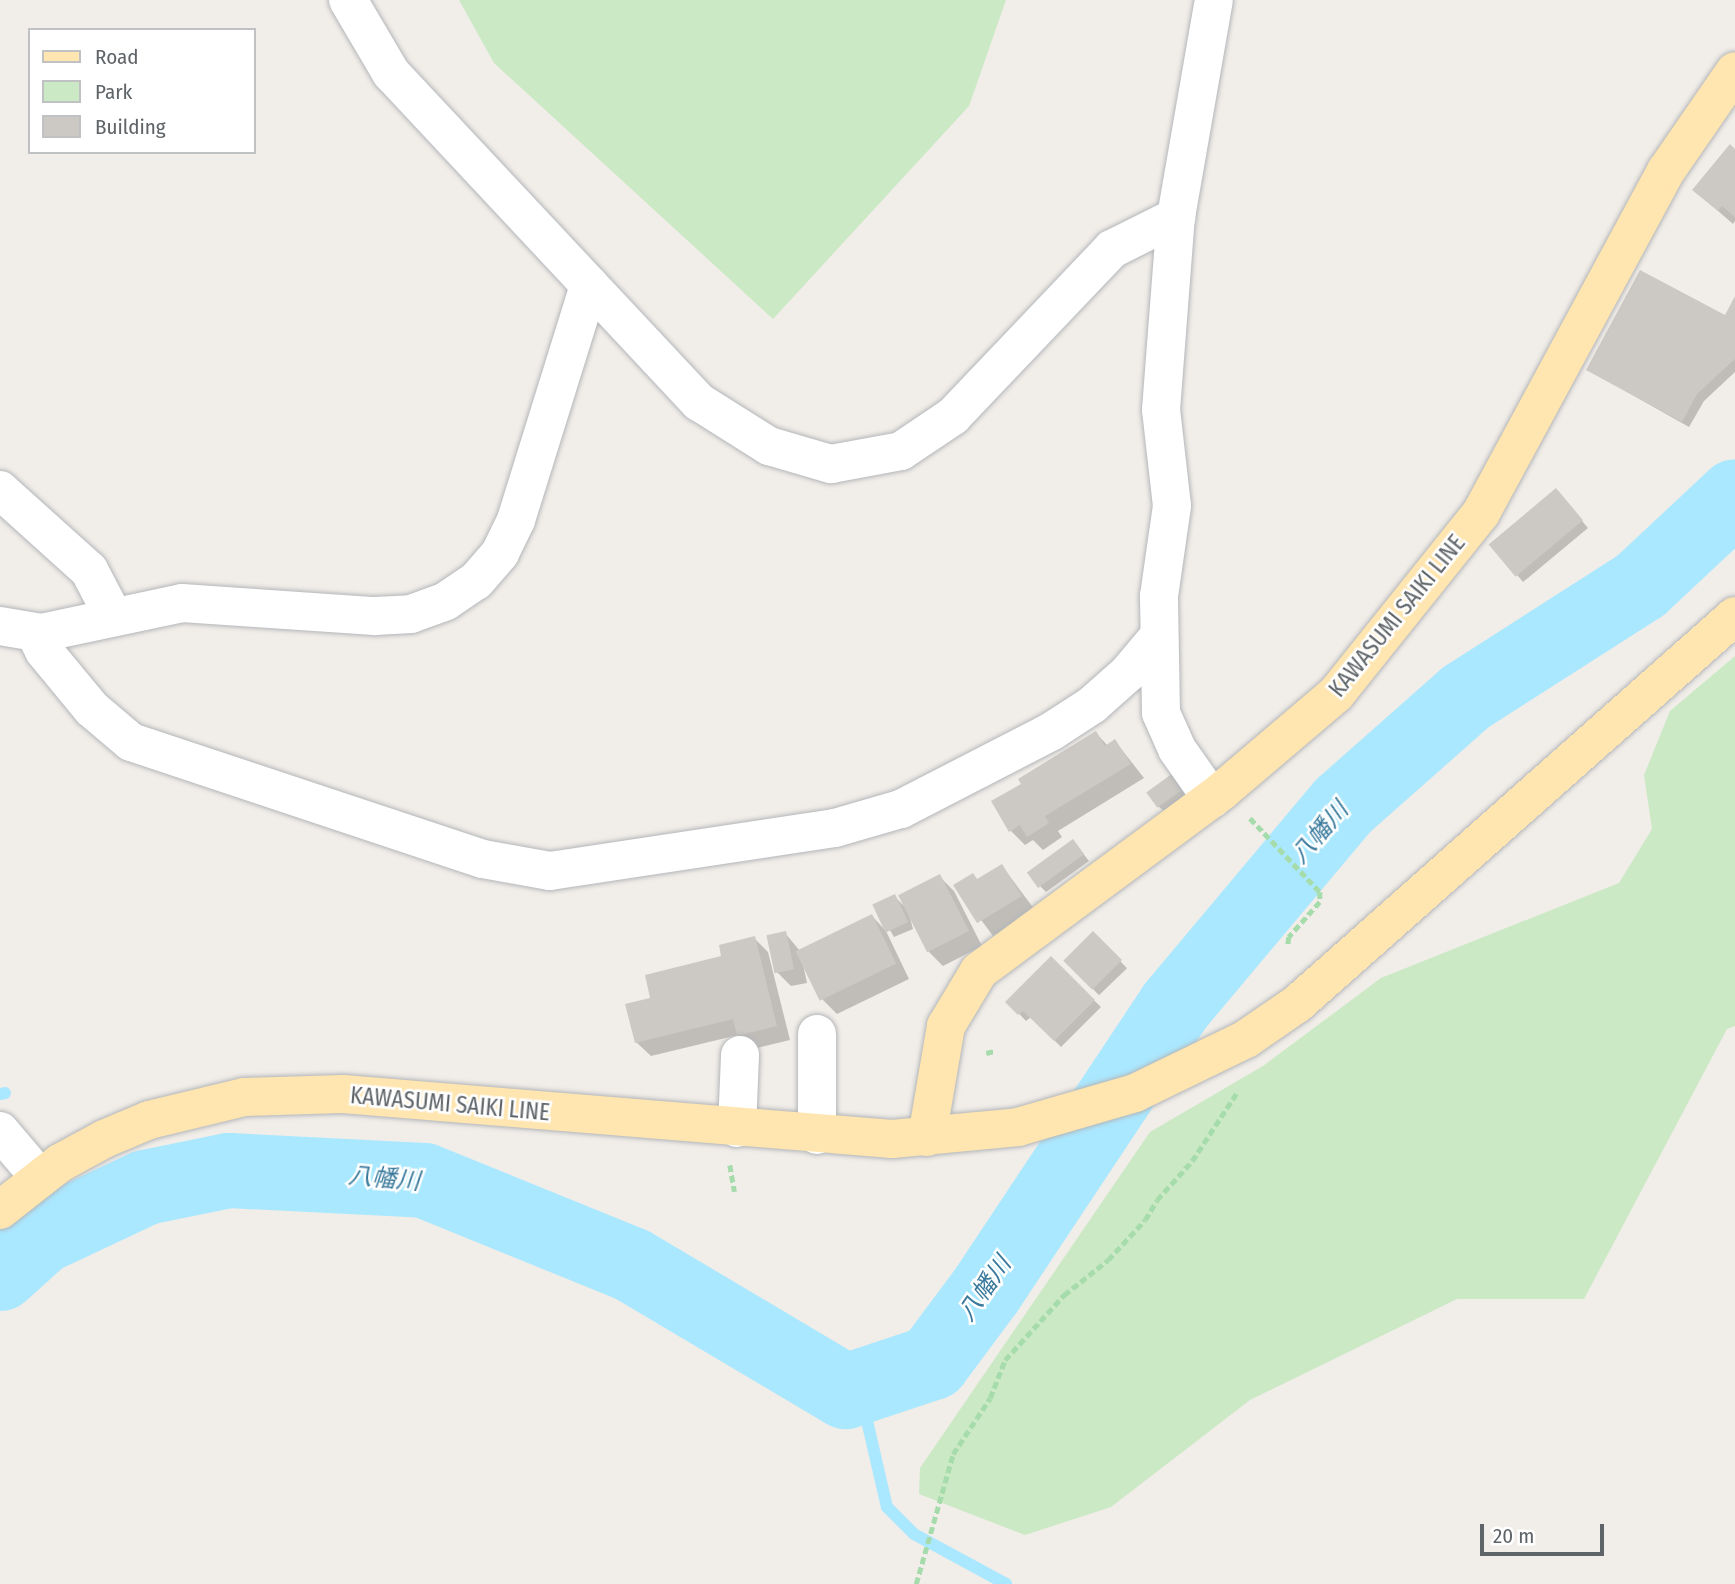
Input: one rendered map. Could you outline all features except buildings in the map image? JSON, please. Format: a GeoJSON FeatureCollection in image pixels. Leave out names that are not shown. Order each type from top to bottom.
{"type":"FeatureCollection","features":[{"type":"Feature","properties":{"kind":"main road","name":"KAWASUMI SAIKI LINE"},"geometry":{"type":"LineString","coordinates":[[927,1137],[946,1026],[979,971],[1226,803],[1336,694],[1481,513],[1666,171],[1735,71]]}},
{"type":"Feature","properties":{"kind":"main road","name":"KAWASUMI SAIKI LINE"},"geometry":{"type":"LineString","coordinates":[[0,1210],[40,1178],[104,1139],[149,1120],[244,1097],[293,1093],[817,1135],[927,1137],[1018,1127],[1135,1093],[1229,1048],[1297,1004],[1735,616]]}},
{"type":"Feature","properties":{"kind":"street"},"geometry":{"type":"LineString","coordinates":[[348,0],[391,73],[699,402],[769,446],[831,464],[901,451],[953,416],[1112,249],[1176,217]]}},
{"type":"Feature","properties":{"kind":"street"},"geometry":{"type":"LineString","coordinates":[[1214,0],[1176,217],[1161,410],[1172,506],[1159,596],[1159,692],[1168,732],[1226,803]]}},
{"type":"Feature","properties":{"kind":"street"},"geometry":{"type":"LineString","coordinates":[[17,629],[113,616],[182,603],[375,616],[411,614],[446,601],[476,581],[500,553],[516,520],[589,285]]}},
{"type":"Feature","properties":{"kind":"street"},"geometry":{"type":"LineString","coordinates":[[0,490],[89,570],[113,616]]}},
{"type":"Feature","properties":{"kind":"street"},"geometry":{"type":"LineString","coordinates":[[17,629],[44,652],[92,709],[131,742],[483,859],[550,871],[835,828],[901,809],[1052,731],[1092,705],[1128,673],[1159,636]]}},
{"type":"Feature","properties":{"kind":"street"},"geometry":{"type":"LineString","coordinates":[[817,1034],[817,1135]]}},
{"type":"Feature","properties":{"kind":"street"},"geometry":{"type":"LineString","coordinates":[[737,1128],[740,1055]]}},
{"type":"Feature","properties":{"kind":"street"},"geometry":{"type":"LineString","coordinates":[[0,1131],[40,1178]]}},
{"type":"Feature","properties":{"kind":"path"},"geometry":{"type":"LineString","coordinates":[[1226,803],[1315,883],[1321,902],[1289,937],[1288,945]]}},
{"type":"Feature","properties":{"kind":"path"},"geometry":{"type":"LineString","coordinates":[[986,1052],[995,1051]]}},
{"type":"Feature","properties":{"kind":"path"},"geometry":{"type":"LineString","coordinates":[[915,1584],[925,1559],[957,1443],[990,1398],[1005,1360],[1064,1295],[1108,1260],[1145,1220],[1192,1161],[1235,1093],[1246,1086]]}},
{"type":"Feature","properties":{"kind":"green space"},"geometry":{"type":"Polygon","coordinates":[[[459,0],[1006,0],[969,106],[773,319],[494,63],[459,0]]]}},
{"type":"Feature","properties":{"kind":"green space"},"geometry":{"type":"Polygon","coordinates":[[[1735,656],[1735,1026],[1727,1029],[1584,1299],[1457,1299],[1250,1400],[1111,1507],[1025,1535],[919,1494],[920,1468],[1150,1132],[1263,1066],[1381,978],[1619,883],[1652,829],[1644,775],[1670,711],[1735,656]]]}},
{"type":"Feature","properties":{"kind":"waterway","name":"八幡川"},"geometry":{"type":"LineString","coordinates":[[0,1273],[41,1236],[145,1187],[228,1170],[424,1180],[631,1264],[845,1391],[932,1362],[985,1291],[1175,1005],[1343,805],[1465,697],[1640,585],[1735,496]]}},
{"type":"Feature","properties":{"kind":"waterway"},"geometry":{"type":"LineString","coordinates":[[0,1094],[5,1093]]}},
{"type":"Feature","properties":{"kind":"waterway"},"geometry":{"type":"LineString","coordinates":[[859,1386],[887,1507],[914,1534],[1006,1584]]}}]}
